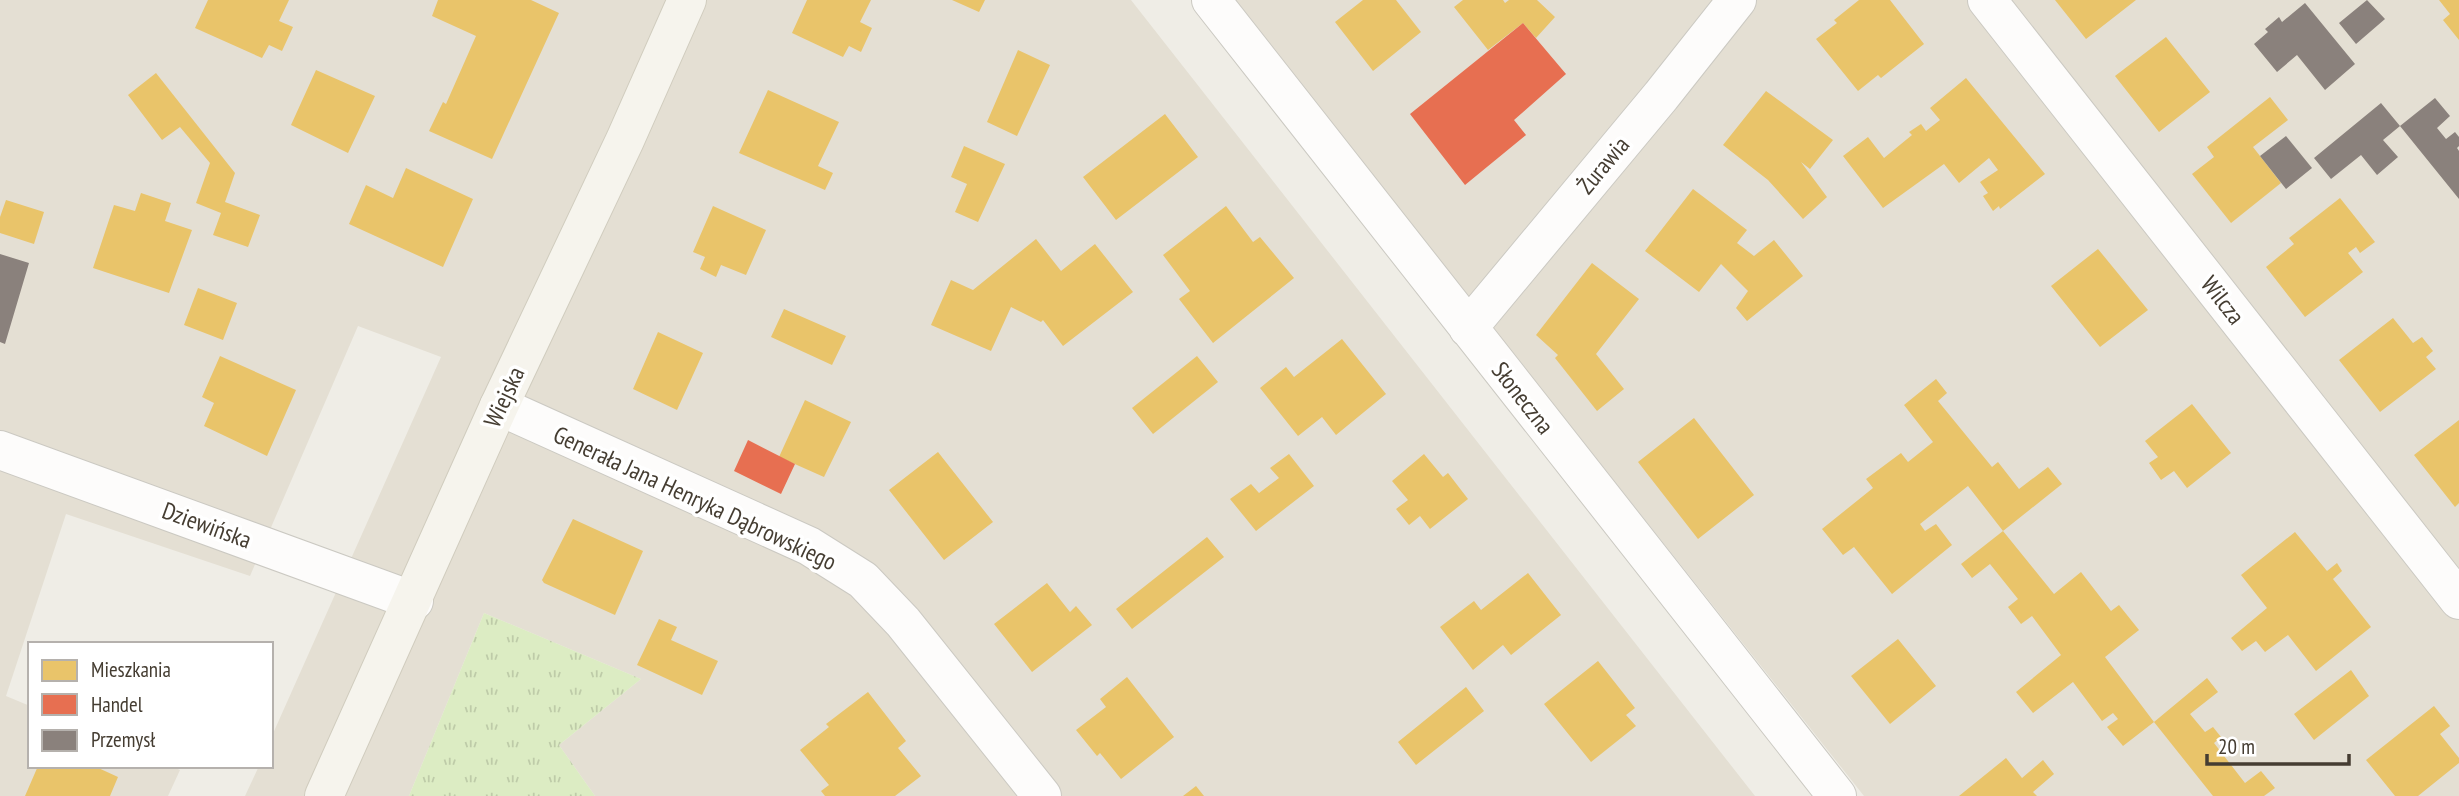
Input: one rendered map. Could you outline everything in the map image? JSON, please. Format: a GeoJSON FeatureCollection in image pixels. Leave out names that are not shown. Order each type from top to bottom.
{"type":"FeatureCollection","features":[{"type":"Feature","properties":{"kind":"street","name":"Wiejska"},"geometry":{"type":"LineString","coordinates":[[324,796],[414,601],[499,406],[625,140],[687,0]]}},
{"type":"Feature","properties":{"kind":"street","name":"Słoneczna"},"geometry":{"type":"LineString","coordinates":[[1211,0],[1836,796]]}},
{"type":"Feature","properties":{"kind":"street","name":"Żurawia"},"geometry":{"type":"LineString","coordinates":[[1468,328],[1661,96],[1737,0]]}},
{"type":"Feature","properties":{"kind":"street","name":"Wilcza"},"geometry":{"type":"LineString","coordinates":[[1987,0],[2459,600]]}},
{"type":"Feature","properties":{"kind":"street","name":"Generała Jana Henryka Dąbrowskiego"},"geometry":{"type":"LineString","coordinates":[[499,406],[809,546],[863,580],[903,622],[1042,796]]}},
{"type":"Feature","properties":{"kind":"street","name":"Dziewińska"},"geometry":{"type":"LineString","coordinates":[[0,450],[414,601]]}},
{"type":"Feature","properties":{"kind":"shaded area"},"geometry":{"type":"Polygon","coordinates":[[[0,0],[1131,0],[1755,796],[595,796],[559,745],[641,679],[484,613],[409,796],[245,796],[258,768],[273,768],[273,734],[441,357],[358,326],[250,576],[66,514],[6,696],[28,705],[28,768],[176,768],[180,770],[168,796],[0,796],[0,0]]]}},
{"type":"Feature","properties":{"kind":"shaded area"},"geometry":{"type":"Polygon","coordinates":[[[1233,0],[2459,0],[2459,796],[1864,796],[1233,0]]]}},
{"type":"Feature","properties":{"kind":"green space"},"geometry":{"type":"Polygon","coordinates":[[[484,613],[641,679],[559,745],[595,796],[409,796],[484,613]]]}},
{"type":"Feature","properties":{"kind":"building: Mieszkania"},"geometry":{"type":"Polygon","coordinates":[[[208,0],[289,0],[279,21],[293,27],[282,51],[269,45],[262,58],[195,28],[208,0]]]}},
{"type":"Feature","properties":{"kind":"building: Mieszkania"},"geometry":{"type":"Polygon","coordinates":[[[438,0],[531,0],[559,13],[492,159],[429,131],[443,102],[446,104],[476,36],[432,16],[438,0]]]}},
{"type":"Feature","properties":{"kind":"building: Mieszkania"},"geometry":{"type":"Polygon","coordinates":[[[807,0],[871,0],[860,22],[872,28],[861,52],[849,46],[843,57],[792,33],[807,0]]]}},
{"type":"Feature","properties":{"kind":"building: Mieszkania"},"geometry":{"type":"Polygon","coordinates":[[[952,0],[985,0],[979,12],[952,0]]]}},
{"type":"Feature","properties":{"kind":"building: Mieszkania"},"geometry":{"type":"Polygon","coordinates":[[[1363,0],[1396,0],[1421,32],[1373,71],[1335,22],[1363,0]]]}},
{"type":"Feature","properties":{"kind":"building: Mieszkania"},"geometry":{"type":"Polygon","coordinates":[[[1463,0],[1503,0],[1505,3],[1509,0],[1537,0],[1555,17],[1536,38],[1523,23],[1488,50],[1454,7],[1463,0]]]}},
{"type":"Feature","properties":{"kind":"building: Mieszkania"},"geometry":{"type":"Polygon","coordinates":[[[1859,0],[1890,0],[1924,44],[1881,78],[1878,75],[1858,91],[1816,39],[1837,23],[1834,20],[1859,0]]]}},
{"type":"Feature","properties":{"kind":"building: Mieszkania"},"geometry":{"type":"Polygon","coordinates":[[[2055,0],[2136,0],[2086,39],[2055,0]]]}},
{"type":"Feature","properties":{"kind":"building: Mieszkania"},"geometry":{"type":"Polygon","coordinates":[[[2439,0],[2459,0],[2459,40],[2443,20],[2450,14],[2439,0]]]}},
{"type":"Feature","properties":{"kind":"building: Mieszkania"},"geometry":{"type":"Polygon","coordinates":[[[2166,37],[2210,92],[2159,132],[2115,76],[2166,37]]]}},
{"type":"Feature","properties":{"kind":"building: Mieszkania"},"geometry":{"type":"Polygon","coordinates":[[[1018,50],[1050,65],[1017,136],[987,122],[1018,50]]]}},
{"type":"Feature","properties":{"kind":"building: Mieszkania"},"geometry":{"type":"Polygon","coordinates":[[[316,70],[375,96],[348,153],[291,125],[316,70]]]}},
{"type":"Feature","properties":{"kind":"building: Mieszkania"},"geometry":{"type":"Polygon","coordinates":[[[156,73],[235,173],[225,202],[260,215],[248,247],[213,235],[221,213],[196,203],[210,163],[180,127],[162,140],[128,95],[156,73]]]}},
{"type":"Feature","properties":{"kind":"building: Mieszkania"},"geometry":{"type":"Polygon","coordinates":[[[1966,78],[2045,174],[2000,209],[1999,206],[1993,211],[1983,196],[1988,193],[1980,182],[1998,170],[1989,158],[1959,183],[1944,164],[1883,208],[1843,156],[1868,137],[1884,158],[1912,135],[1909,132],[1921,124],[1926,131],[1940,120],[1930,108],[1966,78]]]}},
{"type":"Feature","properties":{"kind":"building: Mieszkania"},"geometry":{"type":"Polygon","coordinates":[[[768,90],[839,122],[818,166],[833,173],[825,190],[739,153],[768,90]]]}},
{"type":"Feature","properties":{"kind":"building: Mieszkania"},"geometry":{"type":"Polygon","coordinates":[[[1766,91],[1833,140],[1810,169],[1801,162],[1827,197],[1803,219],[1768,180],[1723,145],[1766,91]]]}},
{"type":"Feature","properties":{"kind":"building: Mieszkania"},"geometry":{"type":"Polygon","coordinates":[[[2270,97],[2288,120],[2253,147],[2281,183],[2231,223],[2192,174],[2214,157],[2207,147],[2270,97]]]}},
{"type":"Feature","properties":{"kind":"building: Mieszkania"},"geometry":{"type":"Polygon","coordinates":[[[1165,114],[1198,157],[1116,220],[1083,177],[1165,114]]]}},
{"type":"Feature","properties":{"kind":"building: Mieszkania"},"geometry":{"type":"Polygon","coordinates":[[[964,146],[1005,164],[978,222],[955,212],[967,184],[951,177],[964,146]]]}},
{"type":"Feature","properties":{"kind":"building: Mieszkania"},"geometry":{"type":"Polygon","coordinates":[[[406,168],[473,199],[443,267],[349,224],[366,185],[393,198],[406,168]]]}},
{"type":"Feature","properties":{"kind":"building: Mieszkania"},"geometry":{"type":"Polygon","coordinates":[[[1693,189],[1747,230],[1737,243],[1754,256],[1774,240],[1803,276],[1747,321],[1736,308],[1748,291],[1721,264],[1699,292],[1645,251],[1693,189]]]}},
{"type":"Feature","properties":{"kind":"building: Mieszkania"},"geometry":{"type":"Polygon","coordinates":[[[141,193],[171,203],[165,221],[192,230],[169,293],[93,268],[114,205],[135,211],[141,193]]]}},
{"type":"Feature","properties":{"kind":"building: Mieszkania"},"geometry":{"type":"Polygon","coordinates":[[[2340,198],[2375,242],[2360,253],[2356,247],[2348,253],[2363,272],[2305,317],[2266,267],[2294,244],[2289,238],[2340,198]]]}},
{"type":"Feature","properties":{"kind":"building: Mieszkania"},"geometry":{"type":"Polygon","coordinates":[[[6,200],[44,212],[34,244],[0,233],[0,217],[6,200]]]}},
{"type":"Feature","properties":{"kind":"building: Mieszkania"},"geometry":{"type":"Polygon","coordinates":[[[713,206],[766,230],[746,275],[721,265],[716,277],[700,269],[705,257],[693,252],[713,206]]]}},
{"type":"Feature","properties":{"kind":"building: Mieszkania"},"geometry":{"type":"Polygon","coordinates":[[[1226,206],[1253,242],[1260,237],[1294,278],[1213,343],[1179,299],[1190,291],[1163,255],[1226,206]]]}},
{"type":"Feature","properties":{"kind":"building: Mieszkania"},"geometry":{"type":"Polygon","coordinates":[[[1036,239],[1061,271],[1095,244],[1133,292],[1063,346],[1043,320],[1041,322],[1011,307],[991,351],[931,325],[951,280],[973,290],[1036,239]]]}},
{"type":"Feature","properties":{"kind":"building: Mieszkania"},"geometry":{"type":"Polygon","coordinates":[[[2098,249],[2148,310],[2100,347],[2051,286],[2098,249]]]}},
{"type":"Feature","properties":{"kind":"building: Mieszkania"},"geometry":{"type":"Polygon","coordinates":[[[1592,263],[1639,299],[1596,354],[1624,389],[1597,411],[1555,358],[1558,355],[1536,335],[1592,263]]]}},
{"type":"Feature","properties":{"kind":"building: Mieszkania"},"geometry":{"type":"Polygon","coordinates":[[[198,288],[237,303],[223,340],[184,325],[198,288]]]}},
{"type":"Feature","properties":{"kind":"building: Mieszkania"},"geometry":{"type":"Polygon","coordinates":[[[784,309],[846,336],[832,365],[771,337],[784,309]]]}},
{"type":"Feature","properties":{"kind":"building: Mieszkania"},"geometry":{"type":"Polygon","coordinates":[[[2393,318],[2413,343],[2422,337],[2433,351],[2426,357],[2436,369],[2380,412],[2339,360],[2393,318]]]}},
{"type":"Feature","properties":{"kind":"building: Mieszkania"},"geometry":{"type":"Polygon","coordinates":[[[658,332],[703,353],[677,410],[633,389],[658,332]]]}},
{"type":"Feature","properties":{"kind":"building: Mieszkania"},"geometry":{"type":"Polygon","coordinates":[[[1342,339],[1386,394],[1336,435],[1322,417],[1298,436],[1260,388],[1286,367],[1294,377],[1342,339]]]}},
{"type":"Feature","properties":{"kind":"building: Mieszkania"},"geometry":{"type":"Polygon","coordinates":[[[220,356],[296,390],[267,456],[204,426],[214,403],[202,397],[220,356]]]}},
{"type":"Feature","properties":{"kind":"building: Mieszkania"},"geometry":{"type":"Polygon","coordinates":[[[1197,356],[1218,382],[1153,434],[1132,408],[1197,356]]]}},
{"type":"Feature","properties":{"kind":"building: Mieszkania"},"geometry":{"type":"Polygon","coordinates":[[[1936,379],[1947,393],[1938,401],[1992,467],[1998,462],[2019,489],[2048,467],[2062,484],[2003,531],[1968,486],[1920,524],[1925,531],[1936,524],[1952,545],[1892,594],[1854,547],[1843,555],[1822,529],[1873,488],[1866,479],[1901,453],[1908,462],[1933,442],[1904,405],[1936,379]]]}},
{"type":"Feature","properties":{"kind":"building: Mieszkania"},"geometry":{"type":"Polygon","coordinates":[[[805,400],[851,422],[824,477],[779,457],[805,400]]]}},
{"type":"Feature","properties":{"kind":"building: Mieszkania"},"geometry":{"type":"Polygon","coordinates":[[[2192,404],[2231,453],[2187,488],[2174,471],[2161,480],[2149,463],[2158,457],[2145,441],[2192,404]]]}},
{"type":"Feature","properties":{"kind":"building: Mieszkania"},"geometry":{"type":"Polygon","coordinates":[[[1694,418],[1754,495],[1698,539],[1638,462],[1694,418]]]}},
{"type":"Feature","properties":{"kind":"building: Mieszkania"},"geometry":{"type":"Polygon","coordinates":[[[2459,420],[2459,503],[2455,507],[2414,455],[2459,420]]]}},
{"type":"Feature","properties":{"kind":"building: Mieszkania"},"geometry":{"type":"Polygon","coordinates":[[[938,452],[993,522],[944,560],[889,490],[938,452]]]}},
{"type":"Feature","properties":{"kind":"building: Mieszkania"},"geometry":{"type":"Polygon","coordinates":[[[1289,454],[1314,486],[1256,531],[1230,499],[1251,484],[1259,493],[1279,478],[1270,468],[1289,454]]]}},
{"type":"Feature","properties":{"kind":"building: Mieszkania"},"geometry":{"type":"Polygon","coordinates":[[[1424,454],[1443,477],[1448,473],[1468,499],[1430,529],[1420,516],[1409,525],[1396,509],[1408,500],[1392,481],[1424,454]]]}},
{"type":"Feature","properties":{"kind":"building: Mieszkania"},"geometry":{"type":"Polygon","coordinates":[[[573,519],[643,551],[615,615],[542,580],[573,519]]]}},
{"type":"Feature","properties":{"kind":"building: Mieszkania"},"geometry":{"type":"Polygon","coordinates":[[[2003,531],[2054,594],[2081,572],[2111,611],[2119,605],[2139,630],[2105,657],[2154,722],[2123,746],[2107,727],[2118,719],[2113,713],[2102,721],[2073,682],[2033,713],[2016,692],[2061,655],[2032,616],[2021,624],[2008,607],[2018,599],[1990,564],[1972,578],[1961,564],[2003,531]]]}},
{"type":"Feature","properties":{"kind":"building: Mieszkania"},"geometry":{"type":"Polygon","coordinates":[[[2295,532],[2327,571],[2337,563],[2342,571],[2333,579],[2371,627],[2316,671],[2288,635],[2265,652],[2256,641],[2242,651],[2231,638],[2267,608],[2241,575],[2295,532]]]}},
{"type":"Feature","properties":{"kind":"building: Mieszkania"},"geometry":{"type":"Polygon","coordinates":[[[1207,537],[1224,557],[1132,629],[1116,609],[1207,537]]]}},
{"type":"Feature","properties":{"kind":"building: Mieszkania"},"geometry":{"type":"Polygon","coordinates":[[[1528,573],[1561,615],[1511,655],[1503,645],[1473,670],[1440,627],[1474,601],[1481,610],[1528,573]]]}},
{"type":"Feature","properties":{"kind":"building: Mieszkania"},"geometry":{"type":"Polygon","coordinates":[[[1047,583],[1070,612],[1076,606],[1092,625],[1032,672],[994,624],[1047,583]]]}},
{"type":"Feature","properties":{"kind":"building: Mieszkania"},"geometry":{"type":"Polygon","coordinates":[[[659,619],[677,627],[671,640],[718,661],[702,695],[637,665],[659,619]]]}},
{"type":"Feature","properties":{"kind":"building: Mieszkania"},"geometry":{"type":"Polygon","coordinates":[[[1898,639],[1936,686],[1890,724],[1851,676],[1898,639]]]}},
{"type":"Feature","properties":{"kind":"building: Mieszkania"},"geometry":{"type":"Polygon","coordinates":[[[1598,661],[1635,708],[1626,715],[1636,726],[1591,762],[1544,704],[1598,661]]]}},
{"type":"Feature","properties":{"kind":"building: Mieszkania"},"geometry":{"type":"Polygon","coordinates":[[[2351,670],[2369,696],[2314,740],[2294,714],[2351,670]]]}},
{"type":"Feature","properties":{"kind":"building: Mieszkania"},"geometry":{"type":"Polygon","coordinates":[[[1127,677],[1174,737],[1121,779],[1100,753],[1097,756],[1076,730],[1106,707],[1100,699],[1127,677]]]}},
{"type":"Feature","properties":{"kind":"building: Mieszkania"},"geometry":{"type":"Polygon","coordinates":[[[2207,678],[2218,692],[2190,714],[2205,732],[2213,727],[2221,737],[2214,743],[2245,783],[2261,771],[2275,788],[2264,796],[2213,796],[2154,722],[2207,678]]]}},
{"type":"Feature","properties":{"kind":"building: Mieszkania"},"geometry":{"type":"Polygon","coordinates":[[[1466,687],[1484,711],[1416,765],[1398,742],[1466,687]]]}},
{"type":"Feature","properties":{"kind":"building: Mieszkania"},"geometry":{"type":"Polygon","coordinates":[[[868,692],[906,741],[898,748],[921,776],[895,796],[825,796],[821,791],[829,785],[800,750],[829,727],[826,724],[868,692]]]}},
{"type":"Feature","properties":{"kind":"building: Mieszkania"},"geometry":{"type":"Polygon","coordinates":[[[2434,706],[2450,726],[2440,734],[2459,758],[2459,763],[2418,796],[2395,796],[2366,760],[2434,706]]]}},
{"type":"Feature","properties":{"kind":"building: Mieszkania"},"geometry":{"type":"Polygon","coordinates":[[[2006,758],[2022,778],[2043,760],[2054,774],[2033,792],[2037,796],[1959,796],[2006,758]]]}},
{"type":"Feature","properties":{"kind":"building: Mieszkania"},"geometry":{"type":"Polygon","coordinates":[[[37,768],[98,768],[118,777],[110,796],[25,796],[37,768]]]}},
{"type":"Feature","properties":{"kind":"building: Mieszkania"},"geometry":{"type":"Polygon","coordinates":[[[1196,786],[1204,796],[1183,796],[1196,786]]]}},
{"type":"Feature","properties":{"kind":"building: Handel"},"geometry":{"type":"Polygon","coordinates":[[[1523,23],[1566,74],[1514,120],[1526,135],[1465,185],[1410,114],[1523,23]]]}},
{"type":"Feature","properties":{"kind":"building: Handel"},"geometry":{"type":"Polygon","coordinates":[[[748,440],[795,464],[781,494],[734,471],[748,440]]]}},
{"type":"Feature","properties":{"kind":"building: Przemysł"},"geometry":{"type":"Polygon","coordinates":[[[2367,0],[2385,19],[2356,44],[2339,23],[2367,0]]]}},
{"type":"Feature","properties":{"kind":"building: Przemysł"},"geometry":{"type":"Polygon","coordinates":[[[2305,3],[2355,64],[2325,90],[2297,55],[2277,72],[2254,44],[2268,32],[2265,29],[2279,17],[2282,22],[2305,3]]]}},
{"type":"Feature","properties":{"kind":"building: Przemysł"},"geometry":{"type":"Polygon","coordinates":[[[2435,98],[2450,116],[2437,128],[2446,139],[2455,132],[2459,137],[2459,199],[2400,126],[2435,98]]]}},
{"type":"Feature","properties":{"kind":"building: Przemysł"},"geometry":{"type":"Polygon","coordinates":[[[2381,103],[2400,126],[2383,140],[2398,157],[2377,175],[2361,155],[2331,179],[2314,158],[2381,103]]]}},
{"type":"Feature","properties":{"kind":"building: Przemysł"},"geometry":{"type":"Polygon","coordinates":[[[2286,136],[2312,168],[2286,189],[2260,156],[2286,136]]]}},
{"type":"Feature","properties":{"kind":"building: Przemysł"},"geometry":{"type":"Polygon","coordinates":[[[0,254],[29,263],[5,344],[0,342],[0,254]]]}}]}
